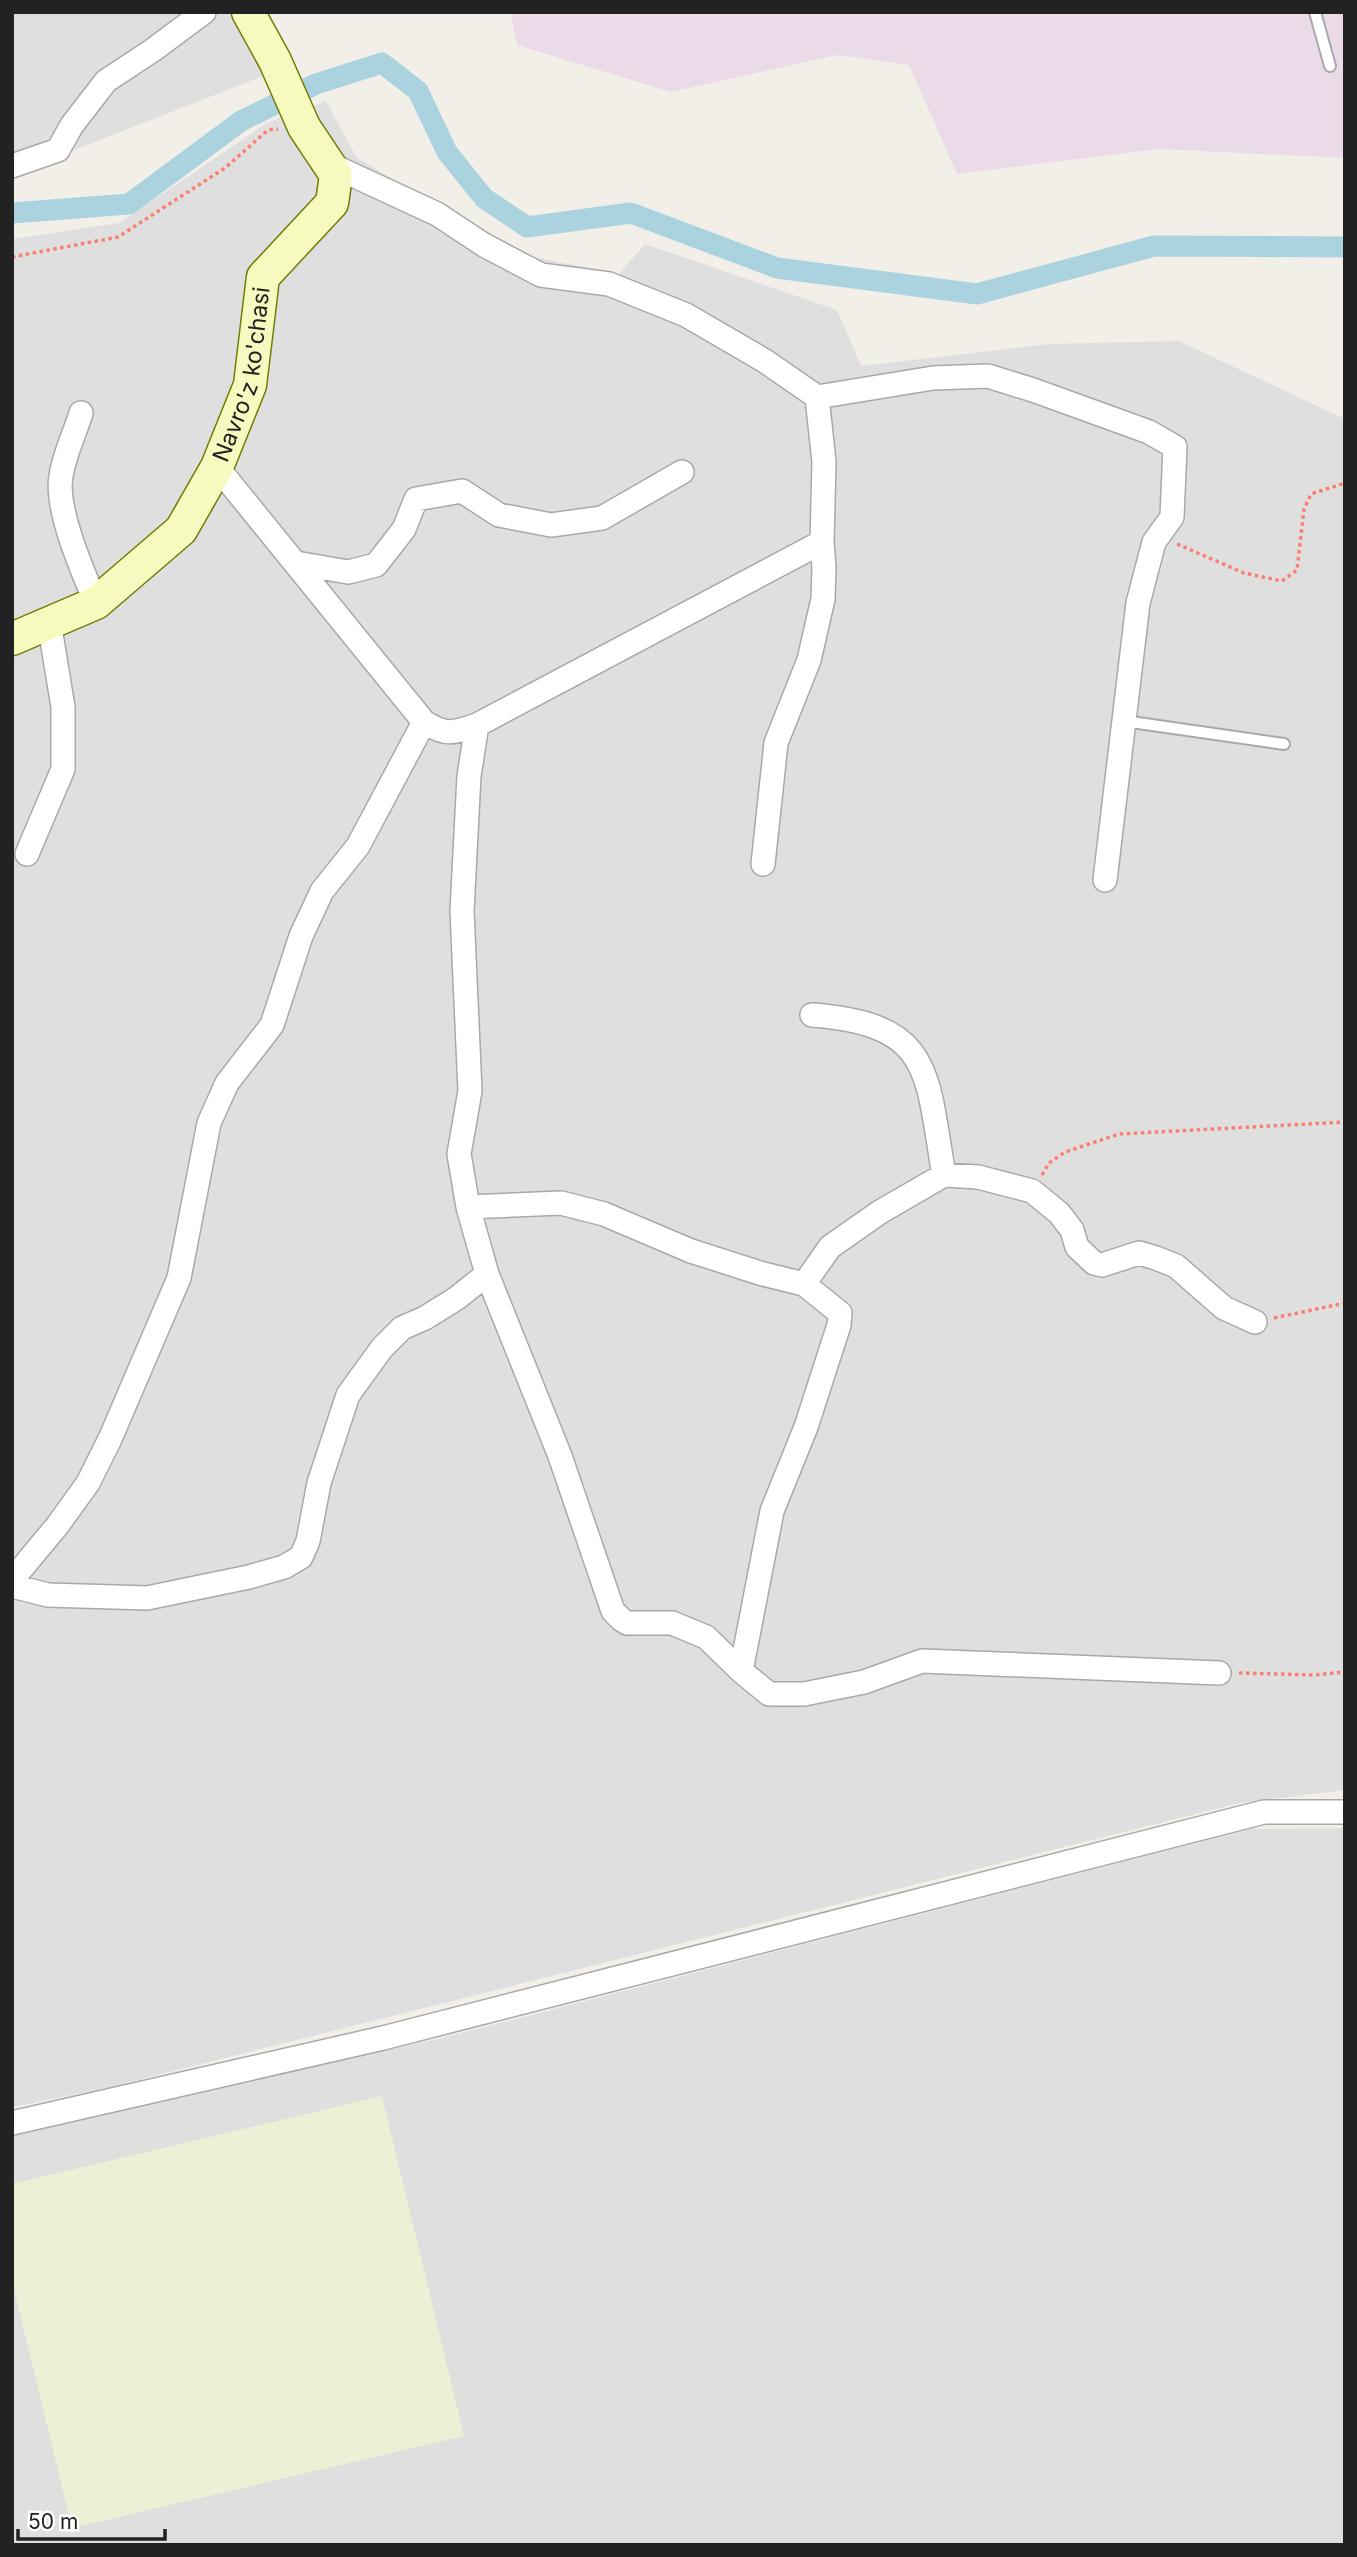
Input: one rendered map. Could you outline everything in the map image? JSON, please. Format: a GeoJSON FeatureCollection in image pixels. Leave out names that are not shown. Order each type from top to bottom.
{"type":"FeatureCollection","features":[{"type":"Feature","properties":{"kind":"street"},"geometry":{"type":"LineString","coordinates":[[12,166],[58,150],[72,125],[106,80],[153,50],[204,12]]}},
{"type":"Feature","properties":{"kind":"street","name":"Navro'z ko'chasi"},"geometry":{"type":"LineString","coordinates":[[12,639],[96,603],[181,530],[217,467],[250,386],[263,278],[332,204],[336,174],[304,127],[275,61],[248,12]]}},
{"type":"Feature","properties":{"kind":"street"},"geometry":{"type":"LineString","coordinates":[[329,164],[437,214],[484,245],[541,275],[609,284],[686,315],[765,361],[817,397],[933,378],[988,376],[1149,432],[1175,447],[1172,517],[1154,542],[1138,603],[1105,880]]}},
{"type":"Feature","properties":{"kind":"street"},"geometry":{"type":"LineString","coordinates":[[763,864],[776,743],[809,660],[823,599],[821,542],[824,462],[817,397]]}},
{"type":"Feature","properties":{"kind":"street"},"geometry":{"type":"LineString","coordinates":[[81,413],[60,477],[64,508],[75,552],[96,603]]}},
{"type":"Feature","properties":{"kind":"street"},"geometry":{"type":"LineString","coordinates":[[217,467],[424,722],[436,730],[453,733],[477,725],[821,542]]}},
{"type":"Feature","properties":{"kind":"street"},"geometry":{"type":"LineString","coordinates":[[296,563],[348,572],[376,565],[404,529],[416,499],[462,491],[499,515],[551,525],[602,518],[682,472]]}},
{"type":"Feature","properties":{"kind":"street"},"geometry":{"type":"LineString","coordinates":[[27,854],[63,769],[63,706],[49,622]]}},
{"type":"Feature","properties":{"kind":"street"},"geometry":{"type":"LineString","coordinates":[[12,1580],[57,1526],[88,1483],[110,1439],[179,1278],[209,1123],[228,1083],[272,1025],[301,936],[322,891],[358,846],[424,722]]}},
{"type":"Feature","properties":{"kind":"street"},"geometry":{"type":"LineString","coordinates":[[477,725],[469,776],[462,911],[470,1091],[459,1154],[468,1207],[487,1274],[560,1456],[613,1611],[627,1623],[672,1623],[706,1637],[769,1694],[804,1694],[864,1682],[922,1661],[1219,1673]]}},
{"type":"Feature","properties":{"kind":"street"},"geometry":{"type":"LineString","coordinates":[[812,1015],[835,1017],[881,1028],[898,1037],[910,1051],[922,1066],[928,1082],[944,1175]]}},
{"type":"Feature","properties":{"kind":"street"},"geometry":{"type":"LineString","coordinates":[[804,1284],[830,1247],[880,1212],[944,1175],[978,1177],[1032,1191],[1059,1213],[1072,1230],[1077,1247],[1094,1262],[1102,1265],[1139,1253],[1156,1258],[1176,1266],[1224,1308],[1255,1322]]}},
{"type":"Feature","properties":{"kind":"street"},"geometry":{"type":"LineString","coordinates":[[468,1207],[561,1203],[604,1214],[691,1251],[804,1284],[840,1313],[839,1325],[806,1427],[772,1511],[741,1671]]}},
{"type":"Feature","properties":{"kind":"street"},"geometry":{"type":"LineString","coordinates":[[12,1586],[48,1595],[147,1598],[249,1577],[284,1567],[301,1557],[309,1542],[319,1483],[348,1395],[382,1348],[401,1328],[425,1318],[457,1298],[487,1274]]}},
{"type":"Feature","properties":{"kind":"street"},"geometry":{"type":"LineString","coordinates":[[12,2123],[383,2038],[1264,1812],[1345,1812]]}},
{"type":"Feature","properties":{"kind":"lane"},"geometry":{"type":"LineString","coordinates":[[1315,12],[1330,66]]}},
{"type":"Feature","properties":{"kind":"lane"},"geometry":{"type":"LineString","coordinates":[[1124,720],[1284,744]]}},
{"type":"Feature","properties":{"kind":"path"},"geometry":{"type":"LineString","coordinates":[[12,257],[118,237],[225,168],[268,130],[304,127]]}},
{"type":"Feature","properties":{"kind":"path"},"geometry":{"type":"LineString","coordinates":[[1158,536],[1244,573],[1282,581],[1297,570],[1304,509],[1311,494],[1345,483]]}},
{"type":"Feature","properties":{"kind":"path"},"geometry":{"type":"LineString","coordinates":[[1032,1191],[1049,1163],[1065,1152],[1119,1134],[1345,1122]]}},
{"type":"Feature","properties":{"kind":"path"},"geometry":{"type":"LineString","coordinates":[[1255,1322],[1345,1303]]}},
{"type":"Feature","properties":{"kind":"path"},"geometry":{"type":"LineString","coordinates":[[1219,1673],[1314,1675],[1345,1672]]}},
{"type":"Feature","properties":{"kind":"shaded area"},"geometry":{"type":"Polygon","coordinates":[[[12,12],[237,12],[268,74],[26,169],[12,171],[12,12]]]}},
{"type":"Feature","properties":{"kind":"shaded area"},"geometry":{"type":"Polygon","coordinates":[[[510,12],[1345,12],[1345,158],[1159,149],[957,174],[909,65],[837,55],[671,92],[517,45],[510,12]]]}},
{"type":"Feature","properties":{"kind":"shaded area"},"geometry":{"type":"Polygon","coordinates":[[[326,101],[357,158],[523,255],[619,274],[645,244],[837,310],[861,366],[1049,344],[1179,341],[1345,419],[1345,1790],[1239,1803],[110,2087],[12,2107],[12,239],[119,223],[267,123],[326,101]]]}},
{"type":"Feature","properties":{"kind":"shaded area"},"geometry":{"type":"Polygon","coordinates":[[[1345,1828],[1345,2545],[12,2545],[12,2133],[442,2038],[1250,1829],[1345,1828]]]}},
{"type":"Feature","properties":{"kind":"green space"},"geometry":{"type":"Polygon","coordinates":[[[382,2096],[464,2436],[72,2528],[12,2281],[12,2184],[382,2096]]]}},
{"type":"Feature","properties":{"kind":"waterway"},"geometry":{"type":"LineString","coordinates":[[12,213],[129,204],[241,121],[316,84],[382,63],[418,91],[447,152],[484,198],[527,227],[631,213],[777,268],[977,294],[1154,246],[1345,247]]}}]}
